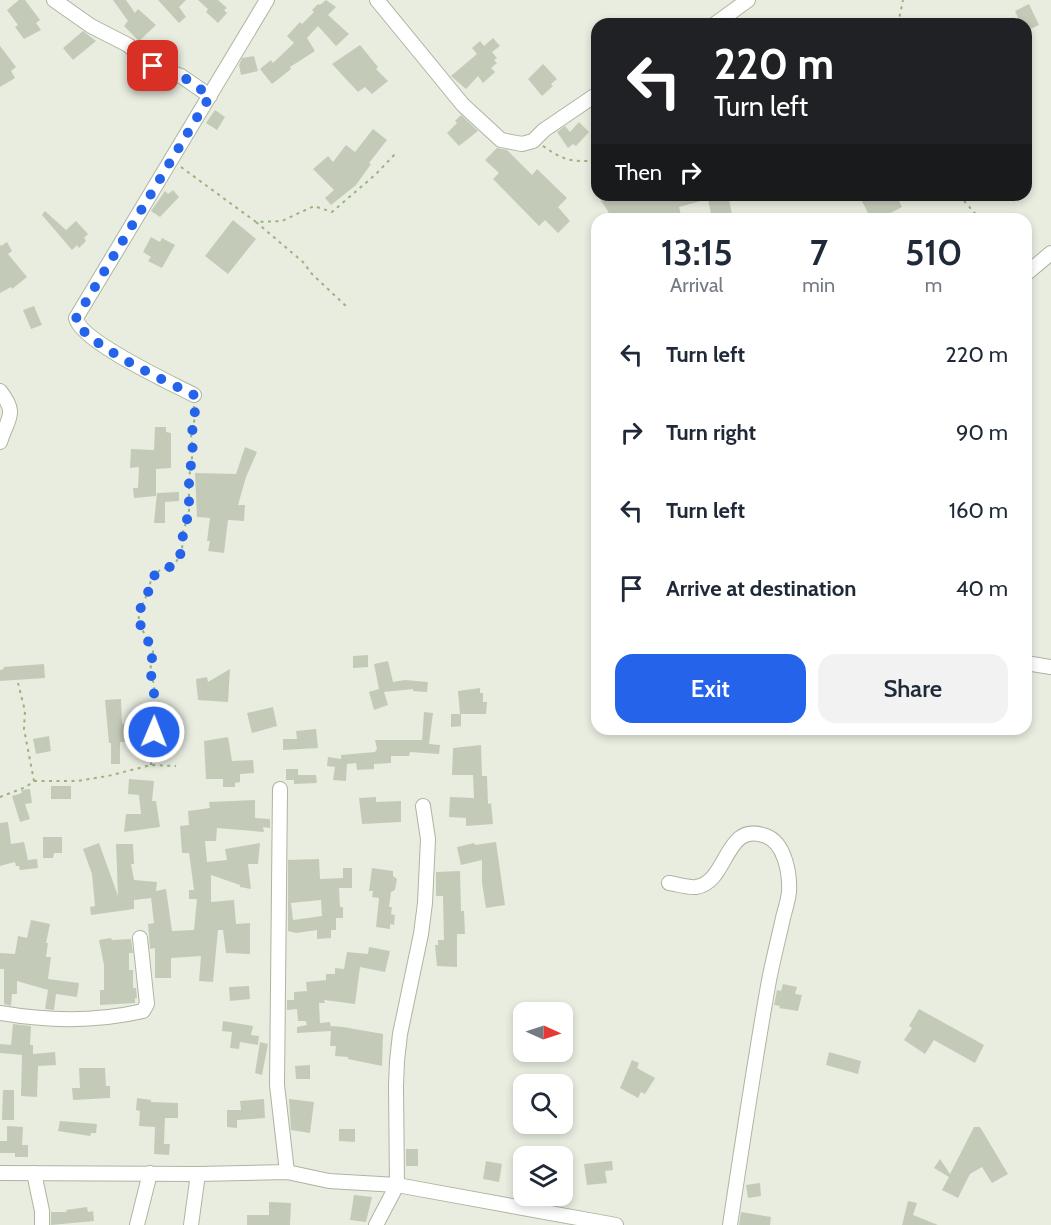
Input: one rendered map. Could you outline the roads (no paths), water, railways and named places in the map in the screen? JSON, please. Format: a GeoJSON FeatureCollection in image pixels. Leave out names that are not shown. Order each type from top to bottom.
{"type":"FeatureCollection","features":[{"type":"Feature","properties":{"kind":"street"},"geometry":{"type":"LineString","coordinates":[[54,0],[91,26],[128,45],[153,66],[182,76],[210,96]]}},
{"type":"Feature","properties":{"kind":"street"},"geometry":{"type":"LineString","coordinates":[[194,395],[99,344],[75,320],[267,0]]}},
{"type":"Feature","properties":{"kind":"street"},"geometry":{"type":"LineString","coordinates":[[377,0],[463,105],[501,140],[522,144],[533,141],[591,98]]}},
{"type":"Feature","properties":{"kind":"street"},"geometry":{"type":"LineString","coordinates":[[723,18],[748,0]]}},
{"type":"Feature","properties":{"kind":"street"},"geometry":{"type":"LineString","coordinates":[[1032,269],[1051,253]]}},
{"type":"Feature","properties":{"kind":"street"},"geometry":{"type":"LineString","coordinates":[[0,391],[10,404],[11,416],[0,442]]}},
{"type":"Feature","properties":{"kind":"street"},"geometry":{"type":"LineString","coordinates":[[1032,664],[1051,667]]}},
{"type":"Feature","properties":{"kind":"street"},"geometry":{"type":"LineString","coordinates":[[280,789],[277,1085],[287,1172]]}},
{"type":"Feature","properties":{"kind":"street"},"geometry":{"type":"LineString","coordinates":[[376,1225],[397,1185],[396,1069],[400,1034],[421,934],[425,903],[428,839],[423,806]]}},
{"type":"Feature","properties":{"kind":"street"},"geometry":{"type":"LineString","coordinates":[[669,883],[694,887],[704,885],[714,878],[731,846],[742,836],[754,833],[767,836],[779,844],[786,864],[789,891],[769,982],[730,1225]]}},
{"type":"Feature","properties":{"kind":"street"},"geometry":{"type":"LineString","coordinates":[[0,1013],[30,1018],[71,1019],[121,1016],[143,1011],[147,1004],[140,938]]}},
{"type":"Feature","properties":{"kind":"street"},"geometry":{"type":"LineString","coordinates":[[0,1173],[287,1172],[329,1181],[397,1185],[616,1225]]}},
{"type":"Feature","properties":{"kind":"street"},"geometry":{"type":"LineString","coordinates":[[34,1173],[42,1211],[42,1225]]}},
{"type":"Feature","properties":{"kind":"street"},"geometry":{"type":"LineString","coordinates":[[137,1225],[150,1173]]}},
{"type":"Feature","properties":{"kind":"street"},"geometry":{"type":"LineString","coordinates":[[191,1225],[198,1174]]}}]}
